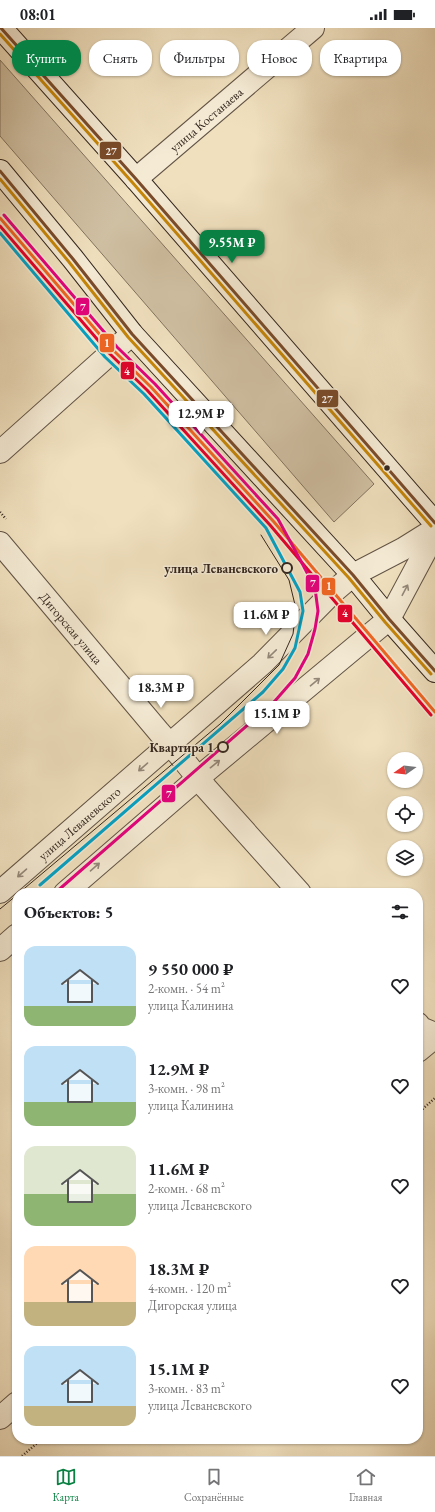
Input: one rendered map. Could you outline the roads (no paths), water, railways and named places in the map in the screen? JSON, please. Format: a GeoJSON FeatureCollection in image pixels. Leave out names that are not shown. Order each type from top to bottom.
{"type":"FeatureCollection","features":[{"type":"Feature","properties":{"kind":"street"},"geometry":{"type":"LineString","coordinates":[[1,28],[136,179],[435,523]]}},
{"type":"Feature","properties":{"kind":"street","name":"улица Костанаева"},"geometry":{"type":"LineString","coordinates":[[136,179],[313,28]]}},
{"type":"Feature","properties":{"kind":"street"},"geometry":{"type":"LineString","coordinates":[[0,171],[73,259],[132,334],[353,575],[389,619],[435,671]]}},
{"type":"Feature","properties":{"kind":"street"},"geometry":{"type":"LineString","coordinates":[[0,452],[132,334]]}},
{"type":"Feature","properties":{"kind":"street","name":"улица Леваневского"},"geometry":{"type":"LineString","coordinates":[[0,892],[262,664],[313,611],[353,575],[403,549],[435,529]]}},
{"type":"Feature","properties":{"kind":"street"},"geometry":{"type":"LineString","coordinates":[[71,888],[198,778],[389,619],[435,533]]}},
{"type":"Feature","properties":{"kind":"street","name":"Дигорская улица"},"geometry":{"type":"LineString","coordinates":[[0,544],[198,778],[296,888]]}},
{"type":"Feature","properties":{"kind":"street"},"geometry":{"type":"LineString","coordinates":[[0,950],[12,939]]}},
{"type":"Feature","properties":{"kind":"street"},"geometry":{"type":"LineString","coordinates":[[423,1029],[435,1035],[423,1046]]}},
{"type":"Feature","properties":{"kind":"street"},"geometry":{"type":"LineString","coordinates":[[0,1418],[12,1407]]}},
{"type":"Feature","properties":{"kind":"tram line","name":"1"},"geometry":{"type":"LineString","coordinates":[[0,218],[113,350],[151,387],[274,522],[435,712]]}},
{"type":"Feature","properties":{"kind":"tram line"},"geometry":{"type":"LineString","coordinates":[[25,888],[220,724],[279,665],[293,634],[296,609],[289,580],[261,535]]}},
{"type":"Feature","properties":{"kind":"tram line"},"geometry":{"type":"LineString","coordinates":[[0,909],[12,899]]}},
{"type":"Feature","properties":{"kind":"place","name":"улица Леваневского"},"geometry":{"type":"Point","coordinates":[287,568]}},
{"type":"Feature","properties":{"kind":"place","name":"Квартира 1"},"geometry":{"type":"Point","coordinates":[223,747]}}]}
